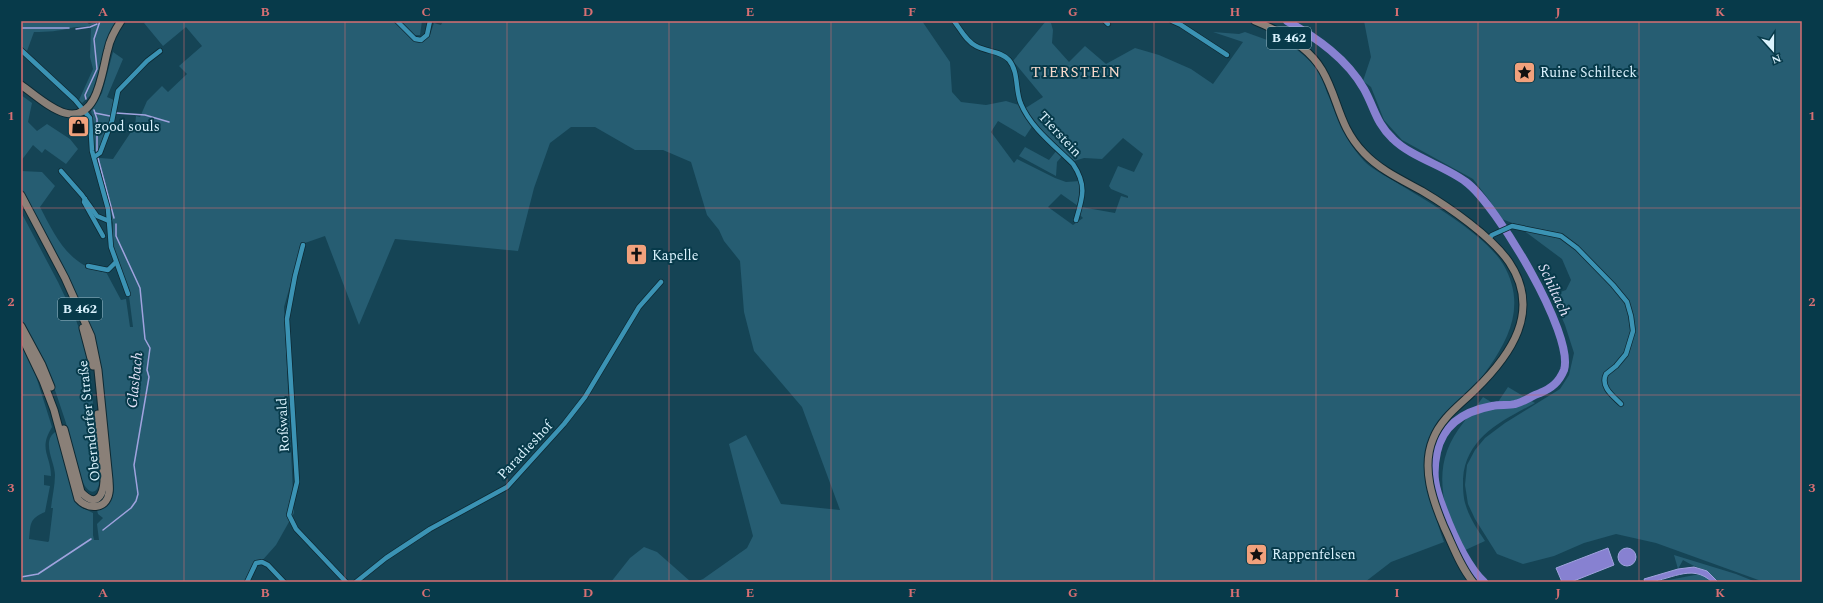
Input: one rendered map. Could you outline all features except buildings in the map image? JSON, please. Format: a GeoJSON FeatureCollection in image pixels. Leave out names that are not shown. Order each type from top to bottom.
{"type":"FeatureCollection","features":[{"type":"Feature","properties":{"kind":"main road"},"geometry":{"type":"LineString","coordinates":[[21,85],[64,112],[73,114],[84,110],[97,95],[108,48],[121,21]]}},
{"type":"Feature","properties":{"kind":"main road","name":"B 462"},"geometry":{"type":"LineString","coordinates":[[1255,21],[1274,29],[1289,38],[1318,63],[1344,127],[1365,154],[1387,172],[1438,201],[1488,240],[1510,263],[1520,286],[1522,304],[1520,328],[1513,343],[1487,377],[1451,412],[1438,428],[1432,440],[1428,461],[1430,486],[1440,518],[1463,568],[1473,582]]}},
{"type":"Feature","properties":{"kind":"main road","name":"Oberndorfer Straße"},"geometry":{"type":"LineString","coordinates":[[21,195],[82,313],[93,345],[98,370],[109,480],[108,497],[103,504],[98,506],[84,505],[78,499],[54,410],[43,381],[21,335]]}},
{"type":"Feature","properties":{"kind":"main road","name":"Oberndorfer Straße"},"geometry":{"type":"LineString","coordinates":[[21,204],[73,305],[86,338],[94,372],[102,460],[104,489],[99,498],[91,500],[81,492],[51,389],[42,365],[21,326]]}},
{"type":"Feature","properties":{"kind":"street"},"geometry":{"type":"LineString","coordinates":[[115,31],[125,21]]}},
{"type":"Feature","properties":{"kind":"street"},"geometry":{"type":"LineString","coordinates":[[397,21],[415,39],[421,40],[427,35],[430,21]]}},
{"type":"Feature","properties":{"kind":"street","name":"Tierstein"},"geometry":{"type":"LineString","coordinates":[[954,21],[967,40],[977,47],[1000,53],[1009,60],[1016,79],[1020,103],[1027,116],[1073,164],[1079,173],[1083,187],[1082,201],[1076,220]]}},
{"type":"Feature","properties":{"kind":"street"},"geometry":{"type":"LineString","coordinates":[[1172,21],[1181,25],[1227,55]]}},
{"type":"Feature","properties":{"kind":"street"},"geometry":{"type":"LineString","coordinates":[[21,50],[36,62],[84,110],[91,121],[91,144],[109,221],[111,247],[115,263],[128,294]]}},
{"type":"Feature","properties":{"kind":"street"},"geometry":{"type":"LineString","coordinates":[[94,157],[100,153],[112,121],[116,97],[120,88],[160,52]]}},
{"type":"Feature","properties":{"kind":"street"},"geometry":{"type":"LineString","coordinates":[[61,171],[85,199],[97,216],[109,221]]}},
{"type":"Feature","properties":{"kind":"street"},"geometry":{"type":"LineString","coordinates":[[85,199],[84,202],[89,214],[103,236]]}},
{"type":"Feature","properties":{"kind":"street"},"geometry":{"type":"LineString","coordinates":[[1488,240],[1509,226],[1561,236],[1568,240],[1613,285],[1627,302],[1632,322],[1630,343],[1621,361],[1609,370],[1604,378],[1606,389],[1621,404]]}},
{"type":"Feature","properties":{"kind":"street","name":"Roßwald"},"geometry":{"type":"LineString","coordinates":[[303,245],[294,276],[287,319],[297,482],[289,515],[296,529],[346,582]]}},
{"type":"Feature","properties":{"kind":"street"},"geometry":{"type":"LineString","coordinates":[[88,266],[108,270],[115,263]]}},
{"type":"Feature","properties":{"kind":"street","name":"Paradieshof"},"geometry":{"type":"LineString","coordinates":[[356,582],[386,558],[430,529],[507,487],[558,430],[585,397],[640,307],[661,282]]}},
{"type":"Feature","properties":{"kind":"street"},"geometry":{"type":"LineString","coordinates":[[247,582],[256,563],[262,562],[268,565],[284,582]]}},
{"type":"Feature","properties":{"kind":"shaded area"},"geometry":{"type":"Polygon","coordinates":[[[21,21],[86,21],[89,24],[99,21],[95,24],[87,26],[34,32],[27,51],[21,47],[21,21]]]}},
{"type":"Feature","properties":{"kind":"shaded area"},"geometry":{"type":"Polygon","coordinates":[[[102,21],[116,21],[104,53],[92,94],[82,103],[79,100],[93,69],[90,57],[91,28],[102,21]]]}},
{"type":"Feature","properties":{"kind":"shaded area"},"geometry":{"type":"Polygon","coordinates":[[[147,21],[395,21],[415,40],[422,42],[430,35],[434,23],[441,25],[443,21],[922,21],[950,62],[952,92],[961,102],[986,105],[1006,101],[1019,105],[1033,125],[1025,137],[998,121],[991,132],[1014,163],[1017,159],[1066,182],[1080,181],[1078,206],[1061,194],[1048,207],[1073,225],[1083,218],[1080,215],[1081,207],[1115,213],[1121,196],[1128,198],[1128,196],[1111,189],[1109,186],[1118,166],[1134,172],[1143,154],[1123,138],[1102,159],[1084,158],[1074,161],[1034,123],[1024,109],[1043,97],[1013,61],[1046,21],[1051,23],[1053,30],[1052,43],[1069,62],[1085,46],[1106,64],[1135,48],[1159,55],[1191,69],[1213,84],[1243,42],[1213,32],[1239,34],[1245,32],[1270,41],[1274,34],[1298,50],[1318,70],[1344,131],[1353,147],[1364,161],[1378,172],[1453,218],[1468,229],[1494,252],[1503,264],[1512,287],[1514,309],[1509,330],[1500,350],[1447,425],[1435,447],[1431,470],[1432,495],[1444,542],[1391,562],[1365,582],[695,582],[703,579],[747,548],[753,536],[729,444],[746,435],[781,504],[840,510],[802,407],[754,351],[744,312],[740,261],[724,241],[719,230],[707,215],[691,162],[663,150],[635,150],[595,127],[571,127],[550,143],[534,188],[518,251],[395,239],[359,325],[325,236],[302,244],[284,307],[294,513],[276,545],[243,582],[21,582],[21,343],[35,373],[52,427],[46,441],[46,452],[51,476],[44,475],[44,485],[50,486],[45,512],[33,519],[29,539],[49,541],[55,475],[49,445],[52,435],[57,431],[75,499],[81,507],[93,513],[94,540],[99,540],[97,524],[103,518],[98,514],[97,510],[108,504],[112,494],[91,328],[74,290],[21,188],[21,171],[42,172],[55,186],[40,207],[52,229],[65,249],[73,257],[93,269],[106,272],[121,300],[126,299],[130,327],[133,327],[128,288],[114,249],[112,239],[113,223],[96,159],[113,159],[135,126],[136,116],[140,117],[147,101],[162,86],[168,92],[187,74],[179,66],[202,46],[186,27],[163,46],[144,23],[147,21]]]}},
{"type":"Feature","properties":{"kind":"shaded area"},"geometry":{"type":"Polygon","coordinates":[[[400,21],[422,21],[420,35],[413,35],[400,21]]]}},
{"type":"Feature","properties":{"kind":"shaded area"},"geometry":{"type":"Polygon","coordinates":[[[1364,21],[1802,21],[1802,582],[1764,582],[1656,543],[1616,534],[1584,543],[1554,556],[1523,564],[1497,554],[1475,519],[1468,504],[1465,485],[1467,465],[1475,450],[1485,438],[1505,423],[1560,389],[1569,375],[1574,353],[1565,325],[1552,295],[1566,290],[1571,280],[1562,259],[1515,224],[1499,218],[1490,201],[1473,179],[1402,140],[1384,120],[1371,87],[1363,81],[1371,57],[1364,21]]]}},
{"type":"Feature","properties":{"kind":"shaded area"},"geometry":{"type":"Polygon","coordinates":[[[113,52],[123,59],[107,97],[114,100],[111,121],[99,152],[96,154],[91,111],[102,93],[113,52]]]}},
{"type":"Feature","properties":{"kind":"shaded area"},"geometry":{"type":"Polygon","coordinates":[[[21,95],[32,103],[28,122],[37,131],[47,124],[70,139],[78,149],[66,164],[45,149],[42,153],[33,145],[21,161],[21,95]]]}},
{"type":"Feature","properties":{"kind":"shaded area"},"geometry":{"type":"Polygon","coordinates":[[[1025,147],[1049,160],[1057,150],[1062,156],[1057,162],[1056,176],[1019,156],[1025,147]]]}},
{"type":"Feature","properties":{"kind":"shaded area"},"geometry":{"type":"Polygon","coordinates":[[[21,212],[58,282],[76,320],[84,343],[91,378],[99,484],[97,489],[93,492],[85,487],[82,480],[80,481],[66,423],[56,393],[47,370],[21,319],[21,212]]]}},
{"type":"Feature","properties":{"kind":"shaded area"},"geometry":{"type":"Polygon","coordinates":[[[1508,387],[1535,403],[1510,417],[1488,432],[1478,441],[1471,452],[1466,464],[1463,479],[1464,500],[1474,524],[1485,541],[1461,552],[1448,515],[1443,489],[1442,476],[1447,451],[1458,430],[1483,397],[1496,405],[1508,387]]]}},
{"type":"Feature","properties":{"kind":"shaded area"},"geometry":{"type":"Polygon","coordinates":[[[644,547],[657,552],[691,582],[611,582],[630,558],[644,547]]]}},
{"type":"Feature","properties":{"kind":"shaded area"},"geometry":{"type":"Polygon","coordinates":[[[1608,548],[1614,565],[1571,582],[1562,582],[1556,568],[1608,548]]]}},
{"type":"Feature","properties":{"kind":"shaded area"},"geometry":{"type":"Polygon","coordinates":[[[1627,548],[1633,551],[1636,557],[1633,563],[1627,566],[1621,563],[1618,557],[1621,551],[1627,548]]]}},
{"type":"Feature","properties":{"kind":"shaded area"},"geometry":{"type":"Polygon","coordinates":[[[1674,555],[1736,574],[1756,582],[1718,582],[1711,575],[1683,560],[1678,569],[1674,555]]]}},
{"type":"Feature","properties":{"kind":"shaded area"},"geometry":{"type":"Polygon","coordinates":[[[1694,567],[1707,571],[1718,582],[1712,582],[1704,576],[1688,573],[1654,581],[1645,582],[1644,579],[1678,569],[1694,567]]]}},
{"type":"Feature","properties":{"kind":"shaded area"},"geometry":{"type":"Polygon","coordinates":[[[1700,574],[1705,575],[1712,582],[1658,582],[1700,574]]]}},
{"type":"Feature","properties":{"kind":"waterway","name":"Glasbach"},"geometry":{"type":"LineString","coordinates":[[86,99],[85,95],[97,69],[94,39],[100,21]]}},
{"type":"Feature","properties":{"kind":"waterway","name":"Schiltach"},"geometry":{"type":"LineString","coordinates":[[1287,21],[1320,42],[1349,68],[1368,96],[1376,116],[1387,133],[1393,139],[1409,151],[1458,176],[1479,195],[1496,216],[1513,242],[1546,301],[1558,329],[1564,353],[1564,370],[1555,384],[1552,387],[1518,403],[1482,408],[1464,415],[1450,426],[1444,434],[1437,452],[1435,460],[1435,481],[1440,501],[1460,548],[1471,567],[1484,582]]}},
{"type":"Feature","properties":{"kind":"waterway"},"geometry":{"type":"LineString","coordinates":[[76,29],[90,27],[97,24]]}},
{"type":"Feature","properties":{"kind":"waterway"},"geometry":{"type":"LineString","coordinates":[[21,28],[69,28]]}},
{"type":"Feature","properties":{"kind":"waterway","name":"Glasbach"},"geometry":{"type":"LineString","coordinates":[[94,110],[97,119],[97,153]]}},
{"type":"Feature","properties":{"kind":"waterway"},"geometry":{"type":"LineString","coordinates":[[95,113],[110,116]]}},
{"type":"Feature","properties":{"kind":"waterway"},"geometry":{"type":"LineString","coordinates":[[116,113],[145,115],[169,122]]}},
{"type":"Feature","properties":{"kind":"waterway","name":"Glasbach"},"geometry":{"type":"LineString","coordinates":[[98,158],[114,218]]}},
{"type":"Feature","properties":{"kind":"waterway","name":"Glasbach"},"geometry":{"type":"LineString","coordinates":[[103,530],[131,508],[136,501],[138,494],[134,465],[149,377],[147,370],[150,348],[145,339],[140,288],[116,236],[116,224]]}},
{"type":"Feature","properties":{"kind":"waterway","name":"Glasbach"},"geometry":{"type":"LineString","coordinates":[[21,577],[38,574],[91,539]]}},
{"type":"Feature","properties":{"kind":"place","name":"Ruine Schilteck"},"geometry":{"type":"Point","coordinates":[1524,72]}},
{"type":"Feature","properties":{"kind":"place","name":"good souls"},"geometry":{"type":"Point","coordinates":[79,126]}},
{"type":"Feature","properties":{"kind":"place","name":"Kapelle"},"geometry":{"type":"Point","coordinates":[636,255]}},
{"type":"Feature","properties":{"kind":"place","name":"Rappenfelsen"},"geometry":{"type":"Point","coordinates":[1256,554]}},
{"type":"Feature","properties":{"kind":"district","name":"TIERSTEIN"},"geometry":{"type":"Point","coordinates":[1076,72]}}]}
